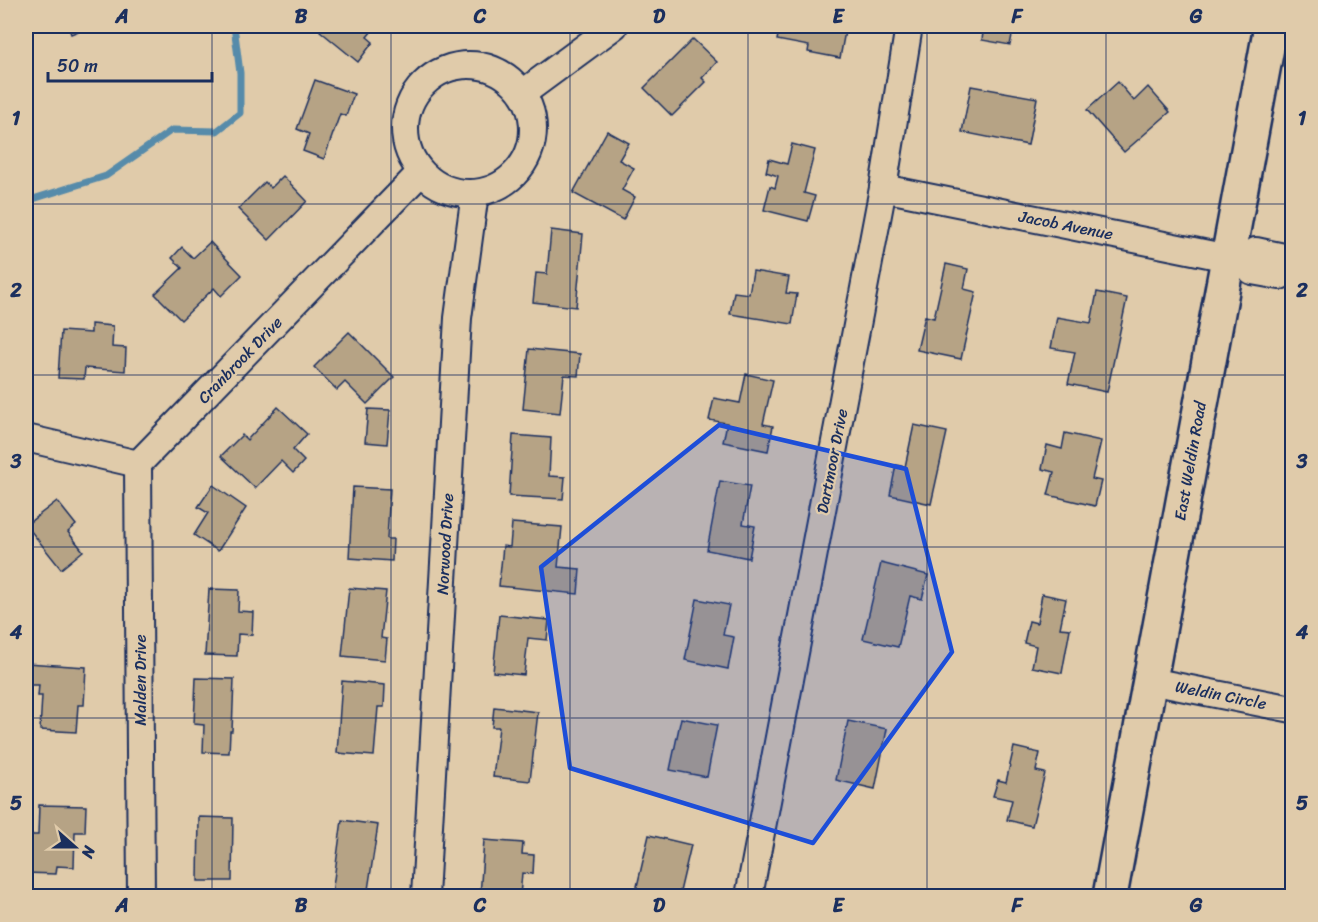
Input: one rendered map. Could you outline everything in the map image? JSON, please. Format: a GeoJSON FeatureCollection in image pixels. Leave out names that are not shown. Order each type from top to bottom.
{"type":"FeatureCollection","features":[{"type":"Feature","properties":{"kind":"street"},"geometry":{"type":"LineString","coordinates":[[523,93],[614,26]]}},
{"type":"Feature","properties":{"kind":"street","name":"Dartmoor Drive"},"geometry":{"type":"LineString","coordinates":[[749,897],[884,188],[909,26]]}},
{"type":"Feature","properties":{"kind":"street","name":"East Weldin Road"},"geometry":{"type":"LineString","coordinates":[[1110,897],[1150,681],[1238,259],[1270,26]]}},
{"type":"Feature","properties":{"kind":"street"},"geometry":{"type":"LineString","coordinates":[[456,65],[486,66],[501,72],[523,93],[530,106],[533,120],[530,150],[524,163],[503,184],[475,193],[451,191],[430,180],[414,163],[405,134],[405,118],[417,90],[441,70],[456,65]]}},
{"type":"Feature","properties":{"kind":"street","name":"Cranbrook Drive"},"geometry":{"type":"LineString","coordinates":[[138,464],[421,172]]}},
{"type":"Feature","properties":{"kind":"street","name":"Jacob Avenue"},"geometry":{"type":"LineString","coordinates":[[884,188],[1238,259],[1256,251],[1284,257],[1293,268]]}},
{"type":"Feature","properties":{"kind":"street","name":"Norwood Drive"},"geometry":{"type":"LineString","coordinates":[[425,897],[458,318],[475,193]]}},
{"type":"Feature","properties":{"kind":"street"},"geometry":{"type":"LineString","coordinates":[[26,438],[138,464]]}},
{"type":"Feature","properties":{"kind":"street","name":"Malden Drive"},"geometry":{"type":"LineString","coordinates":[[138,464],[141,897]]}},
{"type":"Feature","properties":{"kind":"street","name":"Weldin Circle"},"geometry":{"type":"LineString","coordinates":[[1150,681],[1293,709]]}},
{"type":"Feature","properties":{"kind":"highlighted area"},"geometry":{"type":"Polygon","coordinates":[[[719,425],[906,469],[952,652],[813,843],[570,768],[541,567],[719,425]]]}},
{"type":"Feature","properties":{"kind":"building"},"geometry":{"type":"Polygon","coordinates":[[[68,26],[91,26],[71,34],[68,26]]]}},
{"type":"Feature","properties":{"kind":"building"},"geometry":{"type":"Polygon","coordinates":[[[324,26],[376,26],[367,37],[373,42],[358,62],[320,31],[324,26]]]}},
{"type":"Feature","properties":{"kind":"building"},"geometry":{"type":"Polygon","coordinates":[[[780,26],[846,26],[840,58],[808,52],[809,46],[777,40],[780,26]]]}},
{"type":"Feature","properties":{"kind":"building"},"geometry":{"type":"Polygon","coordinates":[[[984,26],[1014,26],[1010,45],[982,40],[984,26]]]}},
{"type":"Feature","properties":{"kind":"building"},"geometry":{"type":"Polygon","coordinates":[[[693,39],[717,62],[702,78],[706,82],[672,116],[644,88],[693,39]]]}},
{"type":"Feature","properties":{"kind":"building"},"geometry":{"type":"Polygon","coordinates":[[[315,80],[354,94],[346,116],[340,114],[324,159],[303,151],[309,134],[297,129],[315,80]]]}},
{"type":"Feature","properties":{"kind":"building"},"geometry":{"type":"Polygon","coordinates":[[[1118,82],[1134,101],[1148,87],[1170,112],[1124,152],[1087,110],[1118,82]]]}},
{"type":"Feature","properties":{"kind":"building"},"geometry":{"type":"Polygon","coordinates":[[[971,86],[1037,98],[1028,145],[962,132],[971,86]]]}},
{"type":"Feature","properties":{"kind":"building"},"geometry":{"type":"Polygon","coordinates":[[[607,131],[629,143],[619,160],[634,168],[622,190],[635,197],[623,220],[573,193],[607,131]]]}},
{"type":"Feature","properties":{"kind":"building"},"geometry":{"type":"Polygon","coordinates":[[[792,144],[815,150],[804,193],[815,196],[808,221],[764,210],[770,186],[775,188],[778,176],[766,172],[769,159],[787,164],[792,144]]]}},
{"type":"Feature","properties":{"kind":"building"},"geometry":{"type":"Polygon","coordinates":[[[283,176],[307,201],[269,240],[238,209],[265,182],[271,188],[283,176]]]}},
{"type":"Feature","properties":{"kind":"building"},"geometry":{"type":"Polygon","coordinates":[[[551,230],[583,234],[576,307],[533,302],[536,273],[547,274],[551,230]]]}},
{"type":"Feature","properties":{"kind":"building"},"geometry":{"type":"Polygon","coordinates":[[[210,242],[242,275],[221,296],[214,288],[181,320],[155,294],[182,268],[172,258],[182,247],[193,258],[210,242]]]}},
{"type":"Feature","properties":{"kind":"building"},"geometry":{"type":"Polygon","coordinates":[[[946,264],[968,269],[964,289],[976,292],[961,359],[917,350],[925,316],[934,318],[946,264]]]}},
{"type":"Feature","properties":{"kind":"building"},"geometry":{"type":"Polygon","coordinates":[[[753,271],[789,277],[786,293],[797,294],[792,324],[730,314],[734,292],[749,294],[753,271]]]}},
{"type":"Feature","properties":{"kind":"building"},"geometry":{"type":"Polygon","coordinates":[[[1097,292],[1127,298],[1107,392],[1068,384],[1075,352],[1051,348],[1057,317],[1091,323],[1097,292]]]}},
{"type":"Feature","properties":{"kind":"building"},"geometry":{"type":"Polygon","coordinates":[[[91,324],[113,326],[112,347],[126,348],[125,371],[85,368],[84,379],[58,378],[61,331],[91,333],[91,324]]]}},
{"type":"Feature","properties":{"kind":"building"},"geometry":{"type":"Polygon","coordinates":[[[349,332],[394,377],[367,404],[345,382],[337,390],[314,367],[349,332]]]}},
{"type":"Feature","properties":{"kind":"building"},"geometry":{"type":"Polygon","coordinates":[[[529,349],[580,354],[578,376],[564,375],[560,413],[523,409],[529,349]]]}},
{"type":"Feature","properties":{"kind":"building"},"geometry":{"type":"Polygon","coordinates":[[[746,374],[773,380],[763,424],[773,426],[768,451],[723,442],[727,423],[709,420],[714,398],[740,403],[746,374]]]}},
{"type":"Feature","properties":{"kind":"building"},"geometry":{"type":"Polygon","coordinates":[[[278,407],[307,434],[293,450],[304,461],[293,473],[281,461],[255,488],[221,456],[242,435],[247,440],[278,407]]]}},
{"type":"Feature","properties":{"kind":"building"},"geometry":{"type":"Polygon","coordinates":[[[368,409],[390,410],[387,444],[365,442],[368,409]]]}},
{"type":"Feature","properties":{"kind":"building"},"geometry":{"type":"Polygon","coordinates":[[[914,425],[947,432],[931,504],[890,495],[896,465],[905,467],[914,425]]]}},
{"type":"Feature","properties":{"kind":"building"},"geometry":{"type":"Polygon","coordinates":[[[1065,433],[1101,441],[1092,479],[1101,481],[1095,506],[1048,495],[1054,472],[1042,469],[1047,445],[1062,449],[1065,433]]]}},
{"type":"Feature","properties":{"kind":"building"},"geometry":{"type":"Polygon","coordinates":[[[513,435],[551,438],[549,476],[565,477],[563,499],[509,496],[513,435]]]}},
{"type":"Feature","properties":{"kind":"building"},"geometry":{"type":"Polygon","coordinates":[[[720,481],[750,486],[743,524],[755,526],[749,558],[707,550],[720,481]]]}},
{"type":"Feature","properties":{"kind":"building"},"geometry":{"type":"Polygon","coordinates":[[[213,485],[246,508],[218,551],[194,535],[208,513],[198,507],[213,485]]]}},
{"type":"Feature","properties":{"kind":"building"},"geometry":{"type":"Polygon","coordinates":[[[353,487],[390,489],[387,539],[393,539],[392,561],[349,558],[353,487]]]}},
{"type":"Feature","properties":{"kind":"building"},"geometry":{"type":"Polygon","coordinates":[[[57,501],[76,525],[68,532],[83,551],[61,569],[26,525],[57,501]]]}},
{"type":"Feature","properties":{"kind":"building"},"geometry":{"type":"Polygon","coordinates":[[[512,523],[562,527],[558,567],[580,569],[578,594],[499,586],[503,546],[510,547],[512,523]]]}},
{"type":"Feature","properties":{"kind":"building"},"geometry":{"type":"Polygon","coordinates":[[[881,563],[928,575],[922,599],[910,596],[898,647],[863,639],[881,563]]]}},
{"type":"Feature","properties":{"kind":"building"},"geometry":{"type":"Polygon","coordinates":[[[349,588],[386,591],[381,638],[387,639],[385,660],[342,656],[349,588]]]}},
{"type":"Feature","properties":{"kind":"building"},"geometry":{"type":"Polygon","coordinates":[[[209,589],[239,590],[238,611],[253,612],[252,635],[238,634],[237,656],[205,655],[209,589]]]}},
{"type":"Feature","properties":{"kind":"building"},"geometry":{"type":"Polygon","coordinates":[[[1042,594],[1066,599],[1060,628],[1070,629],[1062,673],[1032,667],[1036,646],[1024,643],[1029,621],[1037,623],[1042,594]]]}},
{"type":"Feature","properties":{"kind":"building"},"geometry":{"type":"Polygon","coordinates":[[[697,599],[729,605],[723,635],[734,637],[728,669],[685,660],[697,599]]]}},
{"type":"Feature","properties":{"kind":"building"},"geometry":{"type":"Polygon","coordinates":[[[499,615],[549,620],[547,640],[528,638],[524,675],[493,672],[499,615]]]}},
{"type":"Feature","properties":{"kind":"building"},"geometry":{"type":"Polygon","coordinates":[[[26,663],[86,667],[84,705],[78,705],[76,732],[40,730],[42,696],[38,696],[39,685],[26,685],[26,663]]]}},
{"type":"Feature","properties":{"kind":"building"},"geometry":{"type":"Polygon","coordinates":[[[196,678],[234,679],[229,753],[203,752],[204,725],[194,724],[196,678]]]}},
{"type":"Feature","properties":{"kind":"building"},"geometry":{"type":"Polygon","coordinates":[[[342,681],[385,685],[384,707],[378,707],[374,756],[337,753],[342,681]]]}},
{"type":"Feature","properties":{"kind":"building"},"geometry":{"type":"Polygon","coordinates":[[[494,707],[538,712],[530,781],[493,777],[499,727],[492,727],[494,707]]]}},
{"type":"Feature","properties":{"kind":"building"},"geometry":{"type":"Polygon","coordinates":[[[681,718],[717,725],[707,777],[670,770],[681,718]]]}},
{"type":"Feature","properties":{"kind":"building"},"geometry":{"type":"Polygon","coordinates":[[[848,721],[887,729],[875,789],[836,780],[848,721]]]}},
{"type":"Feature","properties":{"kind":"building"},"geometry":{"type":"Polygon","coordinates":[[[1014,747],[1040,753],[1036,771],[1045,773],[1032,826],[1007,820],[1012,800],[993,796],[998,780],[1006,782],[1014,747]]]}},
{"type":"Feature","properties":{"kind":"building"},"geometry":{"type":"Polygon","coordinates":[[[39,805],[86,806],[85,832],[75,832],[74,867],[57,866],[56,874],[26,873],[26,835],[38,835],[39,805]]]}},
{"type":"Feature","properties":{"kind":"building"},"geometry":{"type":"Polygon","coordinates":[[[199,817],[233,818],[232,881],[198,881],[199,817]]]}},
{"type":"Feature","properties":{"kind":"building"},"geometry":{"type":"Polygon","coordinates":[[[342,820],[378,825],[367,896],[332,894],[342,820]]]}},
{"type":"Feature","properties":{"kind":"building"},"geometry":{"type":"Polygon","coordinates":[[[649,835],[691,845],[679,896],[635,895],[649,835]]]}},
{"type":"Feature","properties":{"kind":"building"},"geometry":{"type":"Polygon","coordinates":[[[484,840],[523,843],[522,854],[534,855],[533,874],[522,873],[520,896],[480,896],[484,840]]]}},
{"type":"Feature","properties":{"kind":"waterway"},"geometry":{"type":"LineString","coordinates":[[26,196],[33,199],[106,176],[172,130],[217,131],[240,113],[240,73],[234,26]]}}]}
